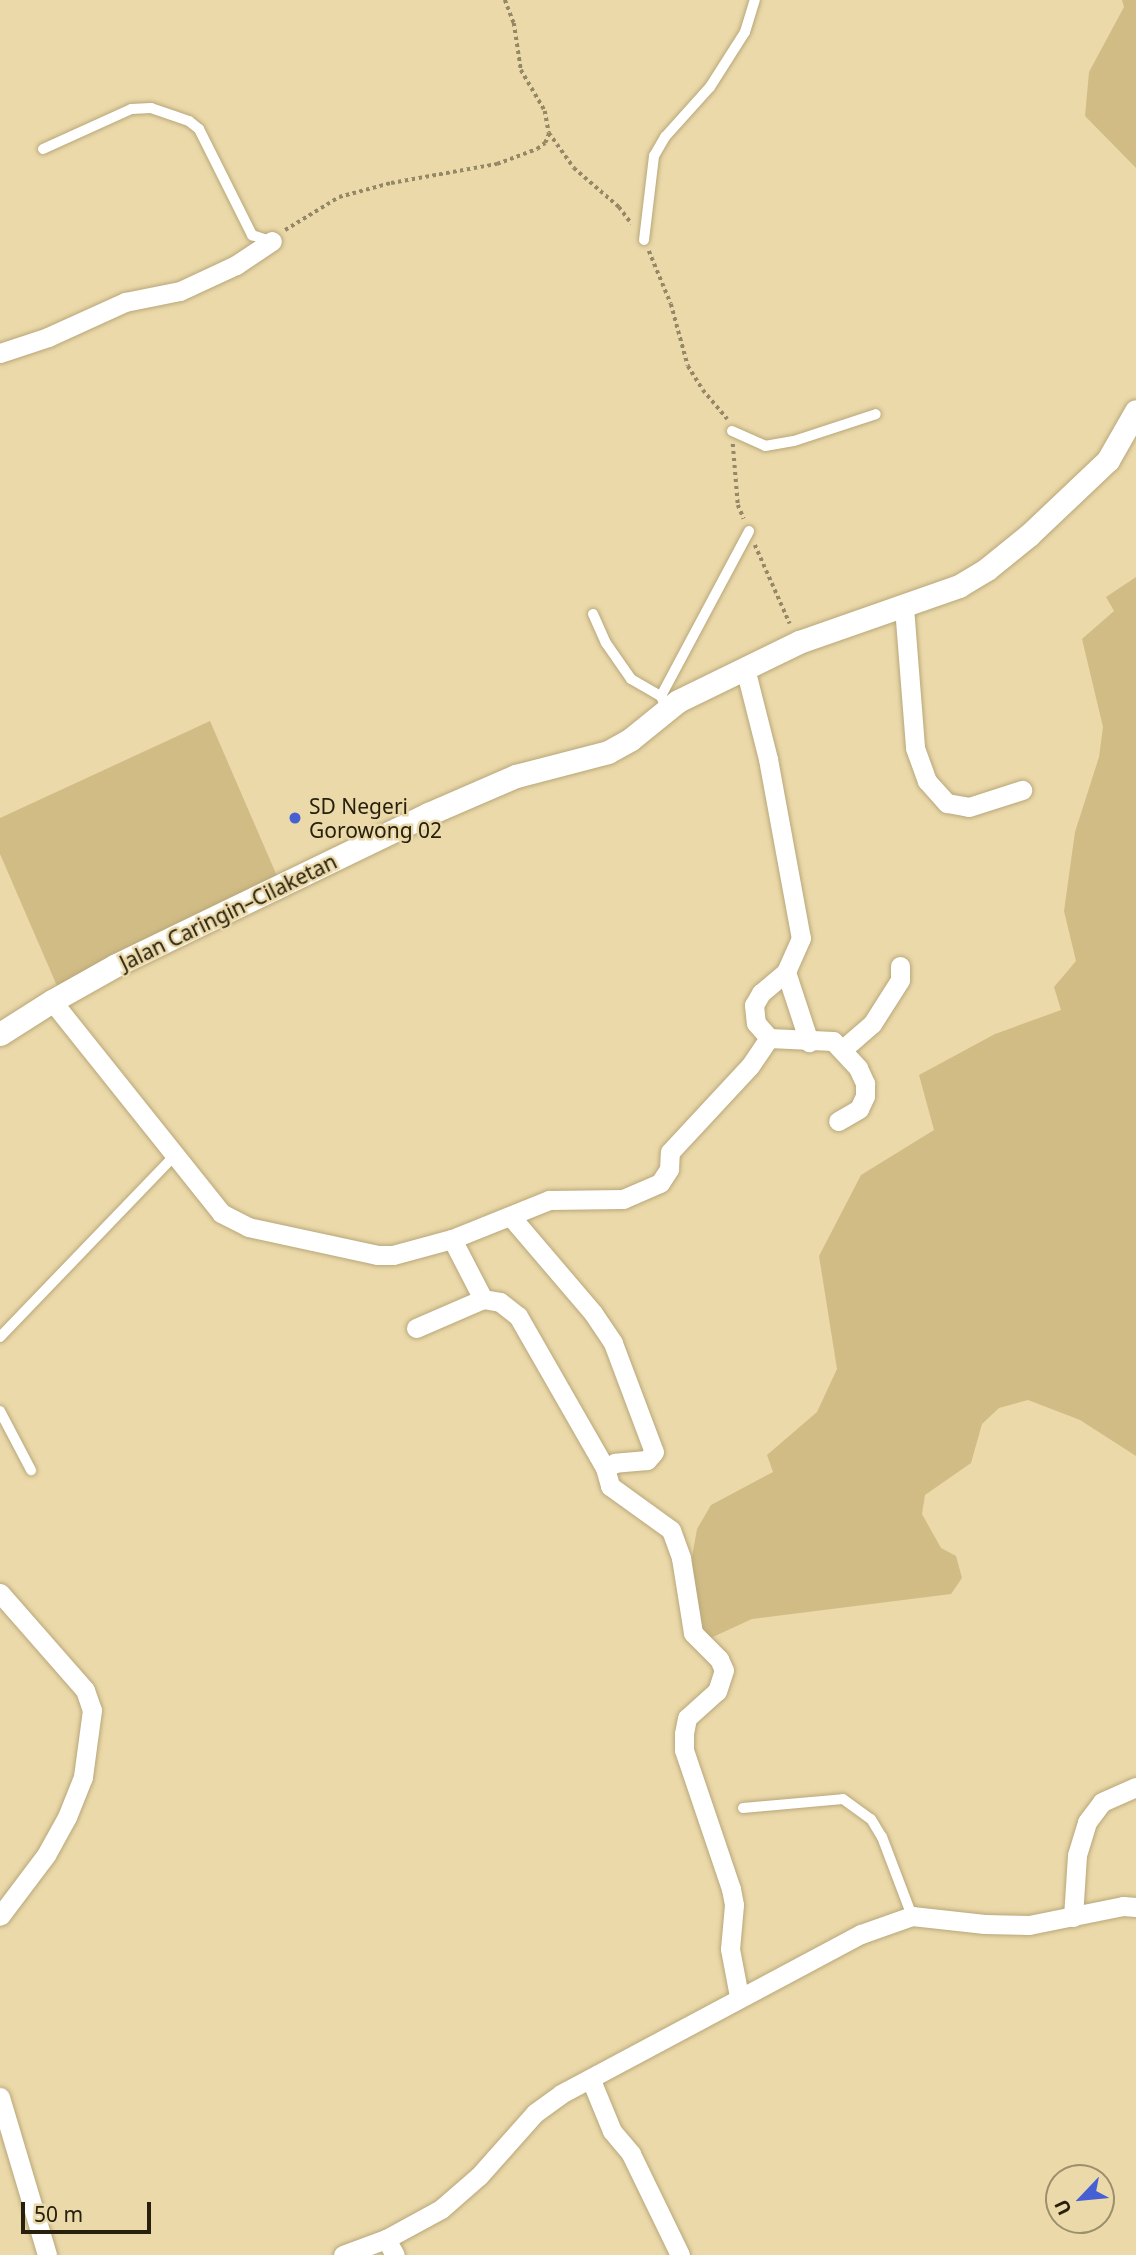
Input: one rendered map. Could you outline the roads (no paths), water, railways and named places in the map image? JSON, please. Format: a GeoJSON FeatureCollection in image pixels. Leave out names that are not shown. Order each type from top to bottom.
{"type":"FeatureCollection","features":[{"type":"Feature","properties":{"kind":"street"},"geometry":{"type":"LineString","coordinates":[[0,354],[48,337],[125,302],[180,291],[236,265],[272,241]]}},
{"type":"Feature","properties":{"kind":"street","name":"Jalan Caringin–Cilaketan"},"geometry":{"type":"LineString","coordinates":[[0,1034],[51,1001],[116,965],[428,814],[516,776],[608,752],[631,739],[664,702],[799,642],[959,586],[987,569],[1029,535],[1108,460],[1136,411]]}},
{"type":"Feature","properties":{"kind":"street"},"geometry":{"type":"LineString","coordinates":[[904,607],[907,683],[915,748],[927,781],[947,803],[969,807],[1022,790]]}},
{"type":"Feature","properties":{"kind":"street"},"geometry":{"type":"LineString","coordinates":[[745,668],[768,759],[791,889],[800,920],[801,938],[786,972],[761,993],[754,1005],[756,1023],[769,1038],[809,1042],[833,1041],[843,1049],[858,1068],[865,1083],[865,1096],[859,1109],[838,1121]]}},
{"type":"Feature","properties":{"kind":"street"},"geometry":{"type":"LineString","coordinates":[[843,1049],[872,1024],[900,980],[900,966]]}},
{"type":"Feature","properties":{"kind":"street"},"geometry":{"type":"LineString","coordinates":[[786,972],[809,1042]]}},
{"type":"Feature","properties":{"kind":"street"},"geometry":{"type":"LineString","coordinates":[[51,1001],[221,1213],[248,1227],[377,1255],[393,1255],[452,1239],[549,1200],[623,1199],[660,1183],[669,1170],[670,1152],[750,1066],[769,1038]]}},
{"type":"Feature","properties":{"kind":"street"},"geometry":{"type":"LineString","coordinates":[[512,1217],[593,1313],[612,1343],[653,1445],[654,1452],[647,1460],[615,1463],[605,1468]]}},
{"type":"Feature","properties":{"kind":"street"},"geometry":{"type":"LineString","coordinates":[[452,1239],[483,1299]]}},
{"type":"Feature","properties":{"kind":"street"},"geometry":{"type":"LineString","coordinates":[[416,1328],[483,1299],[500,1302],[518,1316],[605,1468],[611,1486],[671,1530],[681,1558],[693,1633],[719,1659],[724,1670],[717,1692],[687,1718],[684,1750],[731,1889],[734,1905],[730,1949],[740,1996]]}},
{"type":"Feature","properties":{"kind":"street"},"geometry":{"type":"LineString","coordinates":[[0,1593],[85,1690],[92,1710],[83,1777],[67,1817],[46,1855],[0,1916]]}},
{"type":"Feature","properties":{"kind":"street"},"geometry":{"type":"LineString","coordinates":[[1073,1917],[1077,1855],[1087,1822],[1102,1802],[1136,1787]]}},
{"type":"Feature","properties":{"kind":"street"},"geometry":{"type":"LineString","coordinates":[[343,2255],[390,2247],[480,2176],[535,2113],[561,2094],[591,2080],[740,1996],[861,1934],[912,1916],[1030,1926],[1123,1906],[1136,1907]]}},
{"type":"Feature","properties":{"kind":"street"},"geometry":{"type":"LineString","coordinates":[[591,2080],[612,2131],[631,2154],[680,2255]]}},
{"type":"Feature","properties":{"kind":"street"},"geometry":{"type":"LineString","coordinates":[[0,2097],[47,2255]]}},
{"type":"Feature","properties":{"kind":"lane"},"geometry":{"type":"LineString","coordinates":[[644,240],[654,156],[665,137],[710,87],[744,32],[755,0]]}},
{"type":"Feature","properties":{"kind":"lane"},"geometry":{"type":"LineString","coordinates":[[43,149],[131,109],[151,108],[189,121],[199,129],[252,235],[272,241]]}},
{"type":"Feature","properties":{"kind":"lane"},"geometry":{"type":"LineString","coordinates":[[732,431],[765,446],[794,441],[876,414]]}},
{"type":"Feature","properties":{"kind":"lane"},"geometry":{"type":"LineString","coordinates":[[593,614],[606,643],[631,679],[664,702],[749,531]]}},
{"type":"Feature","properties":{"kind":"lane"},"geometry":{"type":"LineString","coordinates":[[0,1336],[174,1156]]}},
{"type":"Feature","properties":{"kind":"lane"},"geometry":{"type":"LineString","coordinates":[[0,1411],[31,1470]]}},
{"type":"Feature","properties":{"kind":"lane"},"geometry":{"type":"LineString","coordinates":[[743,1808],[843,1799],[871,1819],[883,1837],[912,1916]]}},
{"type":"Feature","properties":{"kind":"place","name":"SD Negeri Gorowong 02"},"geometry":{"type":"Point","coordinates":[295,818]}}]}
